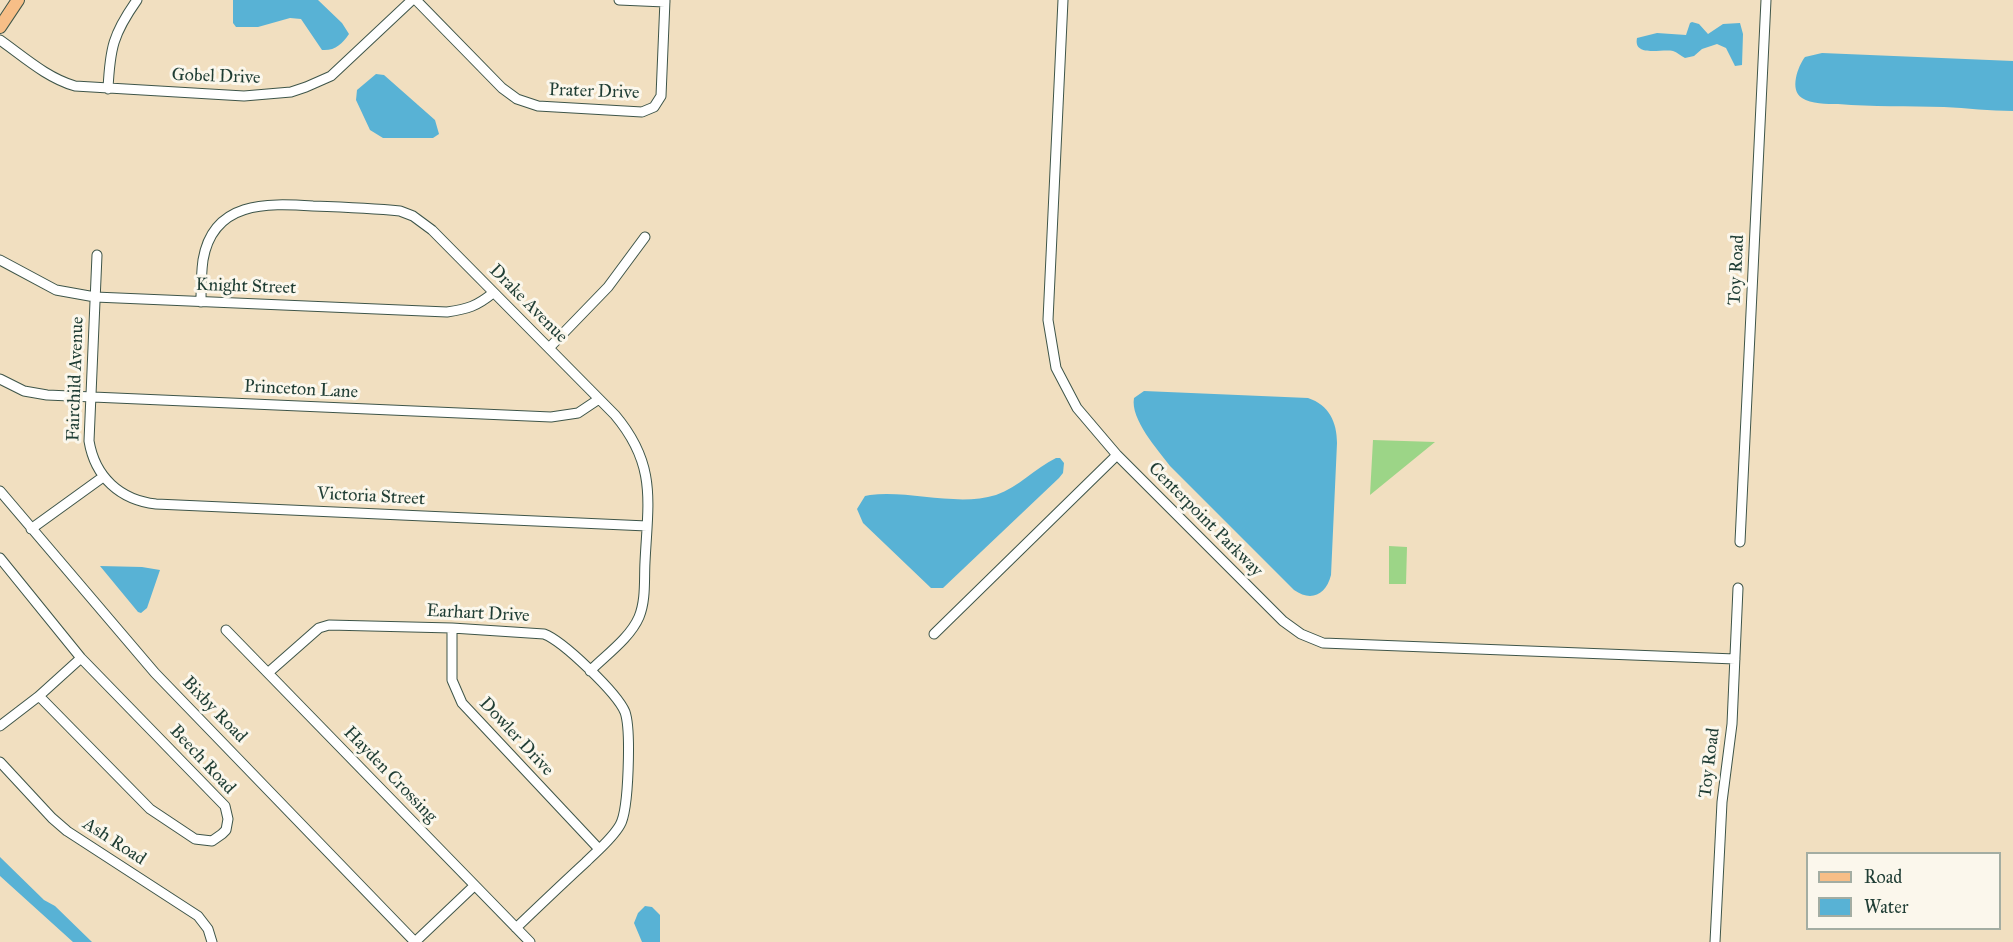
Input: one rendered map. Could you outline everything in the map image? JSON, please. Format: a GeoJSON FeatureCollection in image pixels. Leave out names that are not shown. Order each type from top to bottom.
{"type":"FeatureCollection","features":[{"type":"Feature","properties":{"kind":"main road"},"geometry":{"type":"LineString","coordinates":[[0,27],[18,0]]}},
{"type":"Feature","properties":{"kind":"street"},"geometry":{"type":"LineString","coordinates":[[108,89],[112,45],[117,31],[137,0]]}},
{"type":"Feature","properties":{"kind":"street","name":"Gobel Drive"},"geometry":{"type":"LineString","coordinates":[[0,39],[44,71],[75,86],[259,96],[291,92],[331,75],[414,0]]}},
{"type":"Feature","properties":{"kind":"street","name":"Prater Drive"},"geometry":{"type":"LineString","coordinates":[[414,0],[502,88],[517,99],[538,106],[642,112],[654,107],[661,96],[665,1]]}},
{"type":"Feature","properties":{"kind":"street"},"geometry":{"type":"LineString","coordinates":[[619,0],[665,1]]}},
{"type":"Feature","properties":{"kind":"street","name":"Centerpoint Parkway"},"geometry":{"type":"LineString","coordinates":[[1063,0],[1048,320],[1053,358],[1077,408],[1117,455],[1283,621],[1301,634],[1323,643],[1735,659]]}},
{"type":"Feature","properties":{"kind":"street","name":"Toy Road"},"geometry":{"type":"LineString","coordinates":[[1740,542],[1766,0]]}},
{"type":"Feature","properties":{"kind":"street","name":"Drake Avenue"},"geometry":{"type":"LineString","coordinates":[[201,302],[203,260],[209,241],[231,215],[245,209],[276,204],[400,211],[413,216],[432,230],[599,399],[630,433],[641,455],[647,477],[643,603],[634,627],[590,671]]}},
{"type":"Feature","properties":{"kind":"street"},"geometry":{"type":"LineString","coordinates":[[549,348],[608,287],[645,237]]}},
{"type":"Feature","properties":{"kind":"street","name":"Fairchild Avenue"},"geometry":{"type":"LineString","coordinates":[[97,255],[90,449],[104,477]]}},
{"type":"Feature","properties":{"kind":"street","name":"Knight Street"},"geometry":{"type":"LineString","coordinates":[[0,260],[56,290],[95,297],[447,312],[479,304],[493,293]]}},
{"type":"Feature","properties":{"kind":"street","name":"Princeton Lane"},"geometry":{"type":"LineString","coordinates":[[0,379],[33,393],[551,417],[578,413],[599,399]]}},
{"type":"Feature","properties":{"kind":"street"},"geometry":{"type":"LineString","coordinates":[[934,634],[1117,455]]}},
{"type":"Feature","properties":{"kind":"street"},"geometry":{"type":"LineString","coordinates":[[31,529],[104,477]]}},
{"type":"Feature","properties":{"kind":"street","name":"Victoria Street"},"geometry":{"type":"LineString","coordinates":[[104,477],[126,497],[156,504],[647,526]]}},
{"type":"Feature","properties":{"kind":"street","name":"Bixby Road"},"geometry":{"type":"LineString","coordinates":[[0,492],[155,673],[415,942]]}},
{"type":"Feature","properties":{"kind":"street","name":"Beech Road"},"geometry":{"type":"LineString","coordinates":[[0,558],[81,658],[225,806],[228,819],[226,830],[212,841],[201,841],[150,809],[39,696]]}},
{"type":"Feature","properties":{"kind":"street","name":"Toy Road"},"geometry":{"type":"LineString","coordinates":[[1715,942],[1721,813],[1731,741],[1738,588]]}},
{"type":"Feature","properties":{"kind":"street","name":"Earhart Drive"},"geometry":{"type":"LineString","coordinates":[[269,672],[319,628],[329,625],[452,628],[544,634],[561,644],[590,671],[621,706],[628,727],[628,765],[623,817],[620,825],[599,849],[516,928]]}},
{"type":"Feature","properties":{"kind":"street","name":"Dowler Drive"},"geometry":{"type":"LineString","coordinates":[[452,628],[452,680],[462,703],[599,849]]}},
{"type":"Feature","properties":{"kind":"street","name":"Hayden Crossing"},"geometry":{"type":"LineString","coordinates":[[226,630],[530,942]]}},
{"type":"Feature","properties":{"kind":"street"},"geometry":{"type":"LineString","coordinates":[[0,726],[39,696],[81,658]]}},
{"type":"Feature","properties":{"kind":"street","name":"Ash Road"},"geometry":{"type":"LineString","coordinates":[[0,762],[67,831],[198,916],[208,929],[212,942]]}},
{"type":"Feature","properties":{"kind":"street"},"geometry":{"type":"LineString","coordinates":[[415,942],[474,886]]}},
{"type":"Feature","properties":{"kind":"green space"},"geometry":{"type":"Polygon","coordinates":[[[1373,440],[1435,442],[1370,495],[1373,440]]]}},
{"type":"Feature","properties":{"kind":"green space"},"geometry":{"type":"Polygon","coordinates":[[[1389,546],[1407,547],[1406,584],[1389,584],[1389,546]]]}},
{"type":"Feature","properties":{"kind":"water"},"geometry":{"type":"Polygon","coordinates":[[[233,0],[318,0],[342,23],[349,34],[338,46],[322,50],[301,19],[290,18],[258,27],[236,27],[233,23],[233,0]]]}},
{"type":"Feature","properties":{"kind":"water"},"geometry":{"type":"Polygon","coordinates":[[[1692,22],[1699,24],[1708,34],[1723,24],[1740,23],[1743,34],[1742,65],[1735,66],[1726,48],[1717,44],[1685,58],[1668,50],[1644,50],[1637,44],[1637,38],[1657,33],[1686,35],[1692,22]]]}},
{"type":"Feature","properties":{"kind":"water"},"geometry":{"type":"Polygon","coordinates":[[[1822,53],[2013,61],[2013,111],[1864,106],[1810,101],[1798,94],[1796,78],[1805,57],[1822,53]]]}},
{"type":"Feature","properties":{"kind":"water"},"geometry":{"type":"Polygon","coordinates":[[[376,74],[384,75],[435,120],[439,134],[433,138],[383,138],[370,130],[356,100],[357,90],[376,74]]]}},
{"type":"Feature","properties":{"kind":"water"},"geometry":{"type":"Polygon","coordinates":[[[1144,391],[1308,398],[1326,410],[1333,421],[1337,443],[1331,575],[1322,592],[1306,596],[1294,590],[1170,466],[1140,425],[1136,415],[1134,398],[1144,391]]]}},
{"type":"Feature","properties":{"kind":"water"},"geometry":{"type":"Polygon","coordinates":[[[1056,458],[1060,458],[1064,463],[1063,473],[1059,478],[943,588],[931,588],[863,523],[857,509],[865,496],[870,495],[965,499],[996,495],[1056,458]]]}},
{"type":"Feature","properties":{"kind":"water"},"geometry":{"type":"Polygon","coordinates":[[[100,566],[160,570],[147,608],[141,613],[138,612],[100,566]]]}},
{"type":"Feature","properties":{"kind":"water"},"geometry":{"type":"Polygon","coordinates":[[[0,857],[92,942],[73,942],[0,876],[0,857]]]}},
{"type":"Feature","properties":{"kind":"water"},"geometry":{"type":"Polygon","coordinates":[[[645,906],[652,907],[660,915],[660,942],[642,942],[634,923],[638,913],[645,906]]]}}]}
